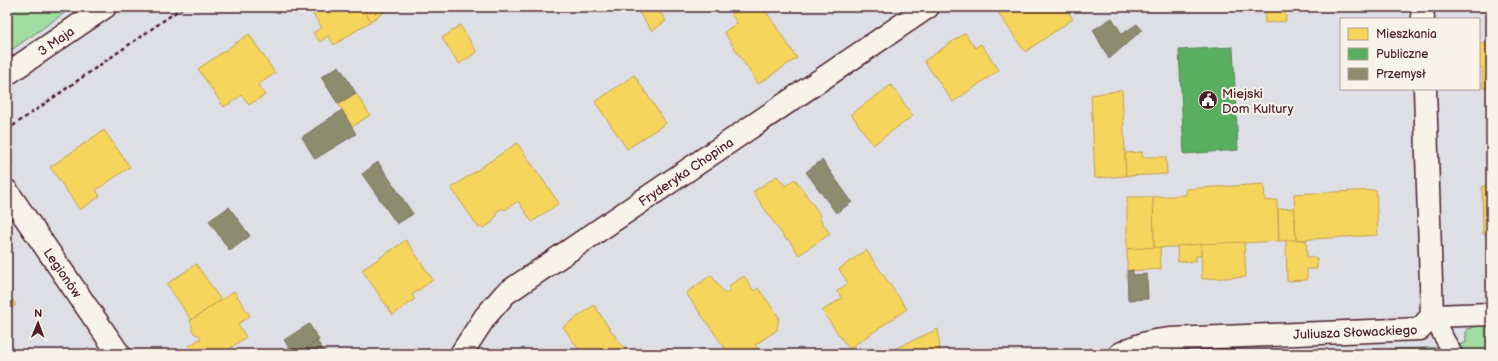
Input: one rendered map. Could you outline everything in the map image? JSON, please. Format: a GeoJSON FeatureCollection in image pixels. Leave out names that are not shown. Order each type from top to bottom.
{"type":"FeatureCollection","features":[{"type":"Feature","properties":{"kind":"street","name":"3 Maja"},"geometry":{"type":"LineString","coordinates":[[7,74],[105,7]]}},
{"type":"Feature","properties":{"kind":"street","name":"Fryderyka Chopina"},"geometry":{"type":"LineString","coordinates":[[461,354],[485,316],[505,294],[928,7]]}},
{"type":"Feature","properties":{"kind":"street"},"geometry":{"type":"LineString","coordinates":[[1422,7],[1423,18]]}},
{"type":"Feature","properties":{"kind":"street","name":"Juliusza Słowackiego"},"geometry":{"type":"LineString","coordinates":[[1120,354],[1136,345],[1171,339],[1420,329],[1432,316],[1425,90]]}},
{"type":"Feature","properties":{"kind":"street","name":"Legionów"},"geometry":{"type":"LineString","coordinates":[[7,191],[119,354]]}},
{"type":"Feature","properties":{"kind":"street"},"geometry":{"type":"LineString","coordinates":[[1432,316],[1491,314]]}},
{"type":"Feature","properties":{"kind":"lane"},"geometry":{"type":"LineString","coordinates":[[1432,316],[1453,354]]}},
{"type":"Feature","properties":{"kind":"path"},"geometry":{"type":"LineString","coordinates":[[7,130],[183,7]]}},
{"type":"Feature","properties":{"kind":"green space"},"geometry":{"type":"Polygon","coordinates":[[[7,7],[73,7],[7,53],[7,7]]]}},
{"type":"Feature","properties":{"kind":"green space"},"geometry":{"type":"Polygon","coordinates":[[[1491,325],[1491,354],[1266,354],[1449,347],[1466,343],[1466,330],[1476,326],[1491,325]]]}},
{"type":"Feature","properties":{"kind":"building: Mieszkania"},"geometry":{"type":"Polygon","coordinates":[[[308,7],[362,7],[371,21],[334,45],[328,36],[320,42],[313,33],[322,27],[308,7]]]}},
{"type":"Feature","properties":{"kind":"building: Mieszkania"},"geometry":{"type":"Polygon","coordinates":[[[362,7],[391,7],[371,21],[362,7]]]}},
{"type":"Feature","properties":{"kind":"building: Mieszkania"},"geometry":{"type":"Polygon","coordinates":[[[635,7],[657,7],[666,21],[652,31],[635,7]]]}},
{"type":"Feature","properties":{"kind":"building: Mieszkania"},"geometry":{"type":"Polygon","coordinates":[[[742,7],[763,7],[797,58],[758,84],[724,32],[737,23],[731,14],[742,7]]]}},
{"type":"Feature","properties":{"kind":"building: Mieszkania"},"geometry":{"type":"Polygon","coordinates":[[[1004,7],[1065,7],[1073,19],[1025,52],[997,11],[1004,7]]]}},
{"type":"Feature","properties":{"kind":"building: Mieszkania"},"geometry":{"type":"Polygon","coordinates":[[[1264,7],[1285,7],[1286,21],[1265,23],[1264,7]]]}},
{"type":"Feature","properties":{"kind":"building: Mieszkania"},"geometry":{"type":"Polygon","coordinates":[[[1483,7],[1491,7],[1491,11],[1477,12],[1477,10],[1483,9],[1483,7]]]}},
{"type":"Feature","properties":{"kind":"building: Mieszkania"},"geometry":{"type":"Polygon","coordinates":[[[460,25],[477,52],[459,64],[442,38],[460,25]]]}},
{"type":"Feature","properties":{"kind":"building: Mieszkania"},"geometry":{"type":"Polygon","coordinates":[[[965,33],[975,48],[981,44],[999,70],[953,102],[924,61],[965,33]]]}},
{"type":"Feature","properties":{"kind":"building: Mieszkania"},"geometry":{"type":"Polygon","coordinates":[[[249,34],[275,73],[258,85],[265,95],[249,105],[242,95],[224,107],[198,69],[249,34]]]}},
{"type":"Feature","properties":{"kind":"building: Mieszkania"},"geometry":{"type":"Polygon","coordinates":[[[1480,43],[1491,43],[1491,106],[1489,88],[1483,88],[1482,67],[1480,67],[1480,43]]]}},
{"type":"Feature","properties":{"kind":"building: Mieszkania"},"geometry":{"type":"Polygon","coordinates":[[[634,75],[666,123],[627,149],[595,102],[634,75]]]}},
{"type":"Feature","properties":{"kind":"building: Mieszkania"},"geometry":{"type":"Polygon","coordinates":[[[891,85],[913,116],[873,145],[851,114],[891,85]]]}},
{"type":"Feature","properties":{"kind":"building: Mieszkania"},"geometry":{"type":"Polygon","coordinates":[[[1122,90],[1126,176],[1095,178],[1091,95],[1122,90]]]}},
{"type":"Feature","properties":{"kind":"building: Mieszkania"},"geometry":{"type":"Polygon","coordinates":[[[356,93],[370,115],[352,127],[338,104],[356,93]]]}},
{"type":"Feature","properties":{"kind":"building: Mieszkania"},"geometry":{"type":"Polygon","coordinates":[[[1486,125],[1491,125],[1491,147],[1487,148],[1486,125]]]}},
{"type":"Feature","properties":{"kind":"building: Mieszkania"},"geometry":{"type":"Polygon","coordinates":[[[104,130],[130,167],[96,190],[100,196],[80,210],[50,167],[104,130]]]}},
{"type":"Feature","properties":{"kind":"building: Mieszkania"},"geometry":{"type":"Polygon","coordinates":[[[517,143],[559,203],[532,222],[518,201],[505,210],[503,208],[495,213],[497,216],[492,220],[493,222],[483,228],[479,228],[451,188],[517,143]]]}},
{"type":"Feature","properties":{"kind":"building: Mieszkania"},"geometry":{"type":"Polygon","coordinates":[[[1142,152],[1142,157],[1166,157],[1167,174],[1126,176],[1125,153],[1142,152]]]}},
{"type":"Feature","properties":{"kind":"building: Mieszkania"},"geometry":{"type":"Polygon","coordinates":[[[777,176],[785,186],[795,179],[821,216],[819,218],[830,234],[799,255],[788,239],[786,240],[753,192],[777,176]]]}},
{"type":"Feature","properties":{"kind":"building: Mieszkania"},"geometry":{"type":"Polygon","coordinates":[[[1264,184],[1265,201],[1277,200],[1279,241],[1154,248],[1153,197],[1186,195],[1186,189],[1264,184]]]}},
{"type":"Feature","properties":{"kind":"building: Mieszkania"},"geometry":{"type":"Polygon","coordinates":[[[1482,186],[1491,186],[1491,261],[1489,235],[1483,234],[1482,186]]]}},
{"type":"Feature","properties":{"kind":"building: Mieszkania"},"geometry":{"type":"Polygon","coordinates":[[[1376,190],[1378,235],[1296,240],[1294,194],[1376,190]]]}},
{"type":"Feature","properties":{"kind":"building: Mieszkania"},"geometry":{"type":"Polygon","coordinates":[[[1127,197],[1153,197],[1154,248],[1127,249],[1127,197]]]}},
{"type":"Feature","properties":{"kind":"building: Mieszkania"},"geometry":{"type":"Polygon","coordinates":[[[1294,208],[1296,240],[1279,241],[1278,209],[1294,208]]]}},
{"type":"Feature","properties":{"kind":"building: Mieszkania"},"geometry":{"type":"Polygon","coordinates":[[[406,240],[433,280],[412,295],[415,299],[393,315],[362,270],[406,240]]]}},
{"type":"Feature","properties":{"kind":"building: Mieszkania"},"geometry":{"type":"Polygon","coordinates":[[[1286,240],[1306,240],[1307,257],[1317,258],[1317,269],[1307,269],[1307,280],[1287,281],[1286,240]]]}},
{"type":"Feature","properties":{"kind":"building: Mieszkania"},"geometry":{"type":"Polygon","coordinates":[[[1244,242],[1246,277],[1202,279],[1201,244],[1244,242]]]}},
{"type":"Feature","properties":{"kind":"building: Mieszkania"},"geometry":{"type":"Polygon","coordinates":[[[1201,244],[1201,256],[1196,256],[1196,261],[1178,262],[1177,246],[1201,244]]]}},
{"type":"Feature","properties":{"kind":"building: Mieszkania"},"geometry":{"type":"Polygon","coordinates":[[[1160,247],[1161,269],[1127,271],[1127,249],[1160,247]]]}},
{"type":"Feature","properties":{"kind":"building: Mieszkania"},"geometry":{"type":"Polygon","coordinates":[[[866,250],[907,309],[849,349],[822,311],[842,298],[837,291],[848,283],[839,269],[866,250]]]}},
{"type":"Feature","properties":{"kind":"building: Mieszkania"},"geometry":{"type":"Polygon","coordinates":[[[196,264],[221,300],[191,320],[167,284],[196,264]]]}},
{"type":"Feature","properties":{"kind":"building: Mieszkania"},"geometry":{"type":"Polygon","coordinates":[[[711,275],[725,294],[729,291],[730,285],[744,276],[754,291],[758,288],[779,317],[777,330],[755,345],[760,353],[729,354],[686,293],[711,275]]]}},
{"type":"Feature","properties":{"kind":"building: Mieszkania"},"geometry":{"type":"Polygon","coordinates":[[[234,291],[250,316],[238,324],[246,337],[229,349],[232,354],[194,354],[189,346],[201,338],[192,330],[190,321],[234,291]]]}},
{"type":"Feature","properties":{"kind":"building: Mieszkania"},"geometry":{"type":"Polygon","coordinates":[[[7,292],[16,305],[7,310],[7,292]]]}},
{"type":"Feature","properties":{"kind":"building: Mieszkania"},"geometry":{"type":"Polygon","coordinates":[[[594,305],[611,331],[629,354],[582,354],[563,327],[594,305]]]}},
{"type":"Feature","properties":{"kind":"building: Mieszkania"},"geometry":{"type":"Polygon","coordinates":[[[938,329],[940,353],[896,354],[894,349],[938,329]]]}},
{"type":"Feature","properties":{"kind":"building: Publiczne","name":"Miejski Dom Kultury"},"geometry":{"type":"Polygon","coordinates":[[[1233,47],[1238,150],[1184,154],[1179,50],[1233,47]]]}},
{"type":"Feature","properties":{"kind":"building: Przemysł"},"geometry":{"type":"Polygon","coordinates":[[[1112,18],[1122,34],[1137,24],[1142,30],[1109,59],[1093,30],[1112,18]]]}},
{"type":"Feature","properties":{"kind":"building: Przemysł"},"geometry":{"type":"Polygon","coordinates":[[[339,66],[356,93],[338,104],[321,77],[339,66]]]}},
{"type":"Feature","properties":{"kind":"building: Przemysł"},"geometry":{"type":"Polygon","coordinates":[[[342,110],[356,134],[315,159],[302,137],[342,110]]]}},
{"type":"Feature","properties":{"kind":"building: Przemysł"},"geometry":{"type":"Polygon","coordinates":[[[822,160],[852,202],[836,213],[806,172],[822,160]]]}},
{"type":"Feature","properties":{"kind":"building: Przemysł"},"geometry":{"type":"Polygon","coordinates":[[[378,162],[413,214],[397,224],[362,174],[378,162]]]}},
{"type":"Feature","properties":{"kind":"building: Przemysł"},"geometry":{"type":"Polygon","coordinates":[[[229,207],[250,236],[230,251],[209,221],[229,207]]]}},
{"type":"Feature","properties":{"kind":"building: Przemysł"},"geometry":{"type":"Polygon","coordinates":[[[1133,270],[1133,275],[1147,274],[1148,299],[1128,300],[1127,271],[1133,270]]]}},
{"type":"Feature","properties":{"kind":"building: Przemysł"},"geometry":{"type":"Polygon","coordinates":[[[309,324],[319,340],[298,354],[293,354],[284,340],[309,324]]]}},
{"type":"Feature","properties":{"kind":"building: Przemysł"},"geometry":{"type":"Polygon","coordinates":[[[317,341],[326,354],[298,354],[317,341]]]}},
{"type":"Feature","properties":{"kind":"place","name":"Miejski Dom Kultury"},"geometry":{"type":"Point","coordinates":[1208,100]}}]}
